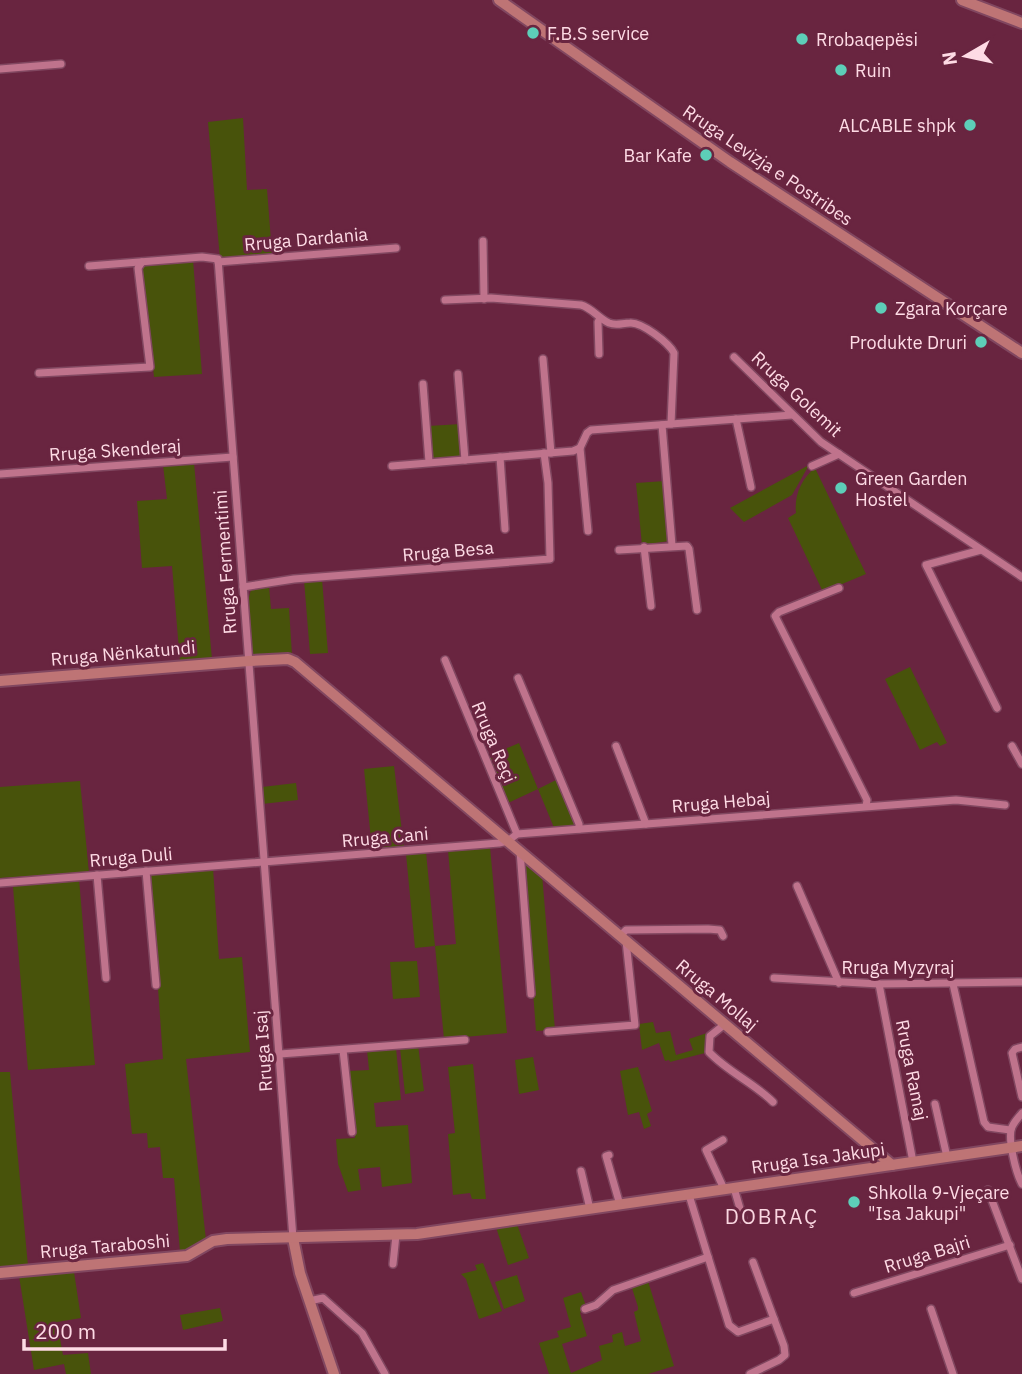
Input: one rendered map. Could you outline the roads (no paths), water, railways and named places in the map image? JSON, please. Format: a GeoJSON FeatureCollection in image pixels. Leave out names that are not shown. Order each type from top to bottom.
{"type":"FeatureCollection","features":[{"type":"Feature","properties":{"kind":"street","name":"Rruga Levizja e Postribes"},"geometry":{"type":"LineString","coordinates":[[499,0],[730,162],[1022,353]]}},
{"type":"Feature","properties":{"kind":"street"},"geometry":{"type":"LineString","coordinates":[[962,0],[1022,23]]}},
{"type":"Feature","properties":{"kind":"street"},"geometry":{"type":"LineString","coordinates":[[0,69],[61,64]]}},
{"type":"Feature","properties":{"kind":"street"},"geometry":{"type":"LineString","coordinates":[[483,242],[484,299]]}},
{"type":"Feature","properties":{"kind":"street","name":"Rruga Dardania"},"geometry":{"type":"LineString","coordinates":[[89,265],[202,257],[218,261],[396,248]]}},
{"type":"Feature","properties":{"kind":"street","name":"Rruga Fermentimi"},"geometry":{"type":"LineString","coordinates":[[218,261],[264,862]]}},
{"type":"Feature","properties":{"kind":"street"},"geometry":{"type":"LineString","coordinates":[[39,373],[149,367],[151,363],[138,268],[142,262]]}},
{"type":"Feature","properties":{"kind":"street"},"geometry":{"type":"LineString","coordinates":[[445,300],[526,300],[581,305],[589,307],[600,318],[618,325],[627,322],[638,324],[674,353],[671,424]]}},
{"type":"Feature","properties":{"kind":"street"},"geometry":{"type":"LineString","coordinates":[[599,354],[600,318]]}},
{"type":"Feature","properties":{"kind":"street","name":"Rruga Golemit"},"geometry":{"type":"LineString","coordinates":[[734,358],[821,442],[1022,577]]}},
{"type":"Feature","properties":{"kind":"street"},"geometry":{"type":"LineString","coordinates":[[543,359],[548,453]]}},
{"type":"Feature","properties":{"kind":"street"},"geometry":{"type":"LineString","coordinates":[[458,374],[465,460]]}},
{"type":"Feature","properties":{"kind":"street"},"geometry":{"type":"LineString","coordinates":[[423,384],[429,462]]}},
{"type":"Feature","properties":{"kind":"street"},"geometry":{"type":"LineString","coordinates":[[588,531],[580,448],[591,430],[792,415]]}},
{"type":"Feature","properties":{"kind":"street"},"geometry":{"type":"LineString","coordinates":[[736,419],[751,487]]}},
{"type":"Feature","properties":{"kind":"street"},"geometry":{"type":"LineString","coordinates":[[662,425],[672,545]]}},
{"type":"Feature","properties":{"kind":"street"},"geometry":{"type":"LineString","coordinates":[[392,466],[573,451],[580,448]]}},
{"type":"Feature","properties":{"kind":"street","name":"Rruga Besa"},"geometry":{"type":"LineString","coordinates":[[243,587],[294,579],[550,559],[548,453]]}},
{"type":"Feature","properties":{"kind":"street","name":"Rruga Golemit"},"geometry":{"type":"LineString","coordinates":[[812,466],[839,454]]}},
{"type":"Feature","properties":{"kind":"street","name":"Rruga Skenderaj"},"geometry":{"type":"LineString","coordinates":[[0,474],[233,457]]}},
{"type":"Feature","properties":{"kind":"street"},"geometry":{"type":"LineString","coordinates":[[500,457],[505,529]]}},
{"type":"Feature","properties":{"kind":"street"},"geometry":{"type":"LineString","coordinates":[[619,550],[687,546],[697,610]]}},
{"type":"Feature","properties":{"kind":"street"},"geometry":{"type":"LineString","coordinates":[[644,547],[651,606]]}},
{"type":"Feature","properties":{"kind":"street"},"geometry":{"type":"LineString","coordinates":[[981,550],[926,565],[997,708]]}},
{"type":"Feature","properties":{"kind":"street"},"geometry":{"type":"LineString","coordinates":[[839,587],[775,614],[864,794],[866,806]]}},
{"type":"Feature","properties":{"kind":"street","name":"Rruga Mollaj"},"geometry":{"type":"LineString","coordinates":[[249,661],[288,659],[295,662],[513,838],[520,851],[892,1165]]}},
{"type":"Feature","properties":{"kind":"street","name":"Rruga Reçi"},"geometry":{"type":"LineString","coordinates":[[445,660],[513,838]]}},
{"type":"Feature","properties":{"kind":"street","name":"Rruga Nënkatundi"},"geometry":{"type":"LineString","coordinates":[[0,681],[249,661]]}},
{"type":"Feature","properties":{"kind":"street"},"geometry":{"type":"LineString","coordinates":[[518,678],[576,816],[579,830]]}},
{"type":"Feature","properties":{"kind":"street"},"geometry":{"type":"LineString","coordinates":[[616,746],[646,824]]}},
{"type":"Feature","properties":{"kind":"street"},"geometry":{"type":"LineString","coordinates":[[1012,746],[1022,764]]}},
{"type":"Feature","properties":{"kind":"street","name":"Rruga Hebaj"},"geometry":{"type":"LineString","coordinates":[[513,838],[866,806],[957,800],[1005,805]]}},
{"type":"Feature","properties":{"kind":"street","name":"Rruga Cani"},"geometry":{"type":"LineString","coordinates":[[264,862],[513,838]]}},
{"type":"Feature","properties":{"kind":"street"},"geometry":{"type":"LineString","coordinates":[[520,851],[531,994]]}},
{"type":"Feature","properties":{"kind":"street","name":"Rruga Duli"},"geometry":{"type":"LineString","coordinates":[[0,883],[264,862]]}},
{"type":"Feature","properties":{"kind":"street","name":"Rruga Isaj"},"geometry":{"type":"LineString","coordinates":[[264,862],[293,1238]]}},
{"type":"Feature","properties":{"kind":"street"},"geometry":{"type":"LineString","coordinates":[[146,871],[156,985]]}},
{"type":"Feature","properties":{"kind":"street"},"geometry":{"type":"LineString","coordinates":[[97,875],[106,978]]}},
{"type":"Feature","properties":{"kind":"street"},"geometry":{"type":"LineString","coordinates":[[797,886],[839,983]]}},
{"type":"Feature","properties":{"kind":"street"},"geometry":{"type":"LineString","coordinates":[[548,1032],[635,1024],[623,938],[626,930],[710,929],[720,930],[723,936]]}},
{"type":"Feature","properties":{"kind":"street","name":"Rruga Myzyraj"},"geometry":{"type":"LineString","coordinates":[[774,978],[879,984],[1022,982]]}},
{"type":"Feature","properties":{"kind":"street","name":"Rruga Ramaj"},"geometry":{"type":"LineString","coordinates":[[879,984],[913,1162]]}},
{"type":"Feature","properties":{"kind":"street"},"geometry":{"type":"LineString","coordinates":[[953,984],[984,1122],[988,1127],[1010,1130]]}},
{"type":"Feature","properties":{"kind":"street"},"geometry":{"type":"LineString","coordinates":[[724,1024],[710,1036],[709,1052],[759,1088],[773,1102]]}},
{"type":"Feature","properties":{"kind":"street"},"geometry":{"type":"LineString","coordinates":[[280,1054],[466,1040]]}},
{"type":"Feature","properties":{"kind":"street"},"geometry":{"type":"LineString","coordinates":[[1022,1047],[1012,1053],[1022,1097]]}},
{"type":"Feature","properties":{"kind":"street"},"geometry":{"type":"LineString","coordinates":[[343,1050],[352,1132]]}},
{"type":"Feature","properties":{"kind":"street"},"geometry":{"type":"LineString","coordinates":[[935,1104],[947,1157]]}},
{"type":"Feature","properties":{"kind":"street"},"geometry":{"type":"LineString","coordinates":[[1010,1130],[1022,1113]]}},
{"type":"Feature","properties":{"kind":"street"},"geometry":{"type":"LineString","coordinates":[[1010,1130],[1017,1146],[1018,1177],[1022,1184]]}},
{"type":"Feature","properties":{"kind":"street"},"geometry":{"type":"LineString","coordinates":[[723,1140],[705,1150],[729,1189],[743,1219]]}},
{"type":"Feature","properties":{"kind":"street","name":"Rruga Isa Jakupi"},"geometry":{"type":"LineString","coordinates":[[293,1238],[396,1235],[1017,1146]]}},
{"type":"Feature","properties":{"kind":"street"},"geometry":{"type":"LineString","coordinates":[[609,1155],[606,1156],[620,1205]]}},
{"type":"Feature","properties":{"kind":"street"},"geometry":{"type":"LineString","coordinates":[[580,1171],[590,1209]]}},
{"type":"Feature","properties":{"kind":"street"},"geometry":{"type":"LineString","coordinates":[[988,1190],[1022,1279]]}},
{"type":"Feature","properties":{"kind":"street"},"geometry":{"type":"LineString","coordinates":[[689,1195],[729,1325],[738,1332],[774,1319]]}},
{"type":"Feature","properties":{"kind":"street"},"geometry":{"type":"LineString","coordinates":[[393,1264],[396,1235]]}},
{"type":"Feature","properties":{"kind":"street","name":"Rruga Taraboshi"},"geometry":{"type":"LineString","coordinates":[[0,1273],[187,1256],[213,1241],[227,1238],[293,1238]]}},
{"type":"Feature","properties":{"kind":"street"},"geometry":{"type":"LineString","coordinates":[[293,1238],[297,1264],[334,1374]]}},
{"type":"Feature","properties":{"kind":"street","name":"Rruga Bajri"},"geometry":{"type":"LineString","coordinates":[[854,1293],[1010,1245]]}},
{"type":"Feature","properties":{"kind":"street"},"geometry":{"type":"LineString","coordinates":[[586,1309],[596,1305],[613,1290],[708,1256]]}},
{"type":"Feature","properties":{"kind":"street"},"geometry":{"type":"LineString","coordinates":[[750,1374],[785,1355],[785,1346],[753,1262]]}},
{"type":"Feature","properties":{"kind":"street"},"geometry":{"type":"LineString","coordinates":[[309,1301],[323,1298],[354,1324],[385,1374]]}},
{"type":"Feature","properties":{"kind":"street"},"geometry":{"type":"LineString","coordinates":[[931,1309],[953,1374]]}},
{"type":"Feature","properties":{"kind":"place","name":"F.B.S service"},"geometry":{"type":"Point","coordinates":[533,33]}},
{"type":"Feature","properties":{"kind":"place","name":"Rrobaqepësi"},"geometry":{"type":"Point","coordinates":[802,39]}},
{"type":"Feature","properties":{"kind":"place","name":"Ruin"},"geometry":{"type":"Point","coordinates":[841,70]}},
{"type":"Feature","properties":{"kind":"place","name":"ALCABLE shpk"},"geometry":{"type":"Point","coordinates":[970,125]}},
{"type":"Feature","properties":{"kind":"place","name":"Bar Kafe"},"geometry":{"type":"Point","coordinates":[706,155]}},
{"type":"Feature","properties":{"kind":"place","name":"Zgara Korçare"},"geometry":{"type":"Point","coordinates":[881,308]}},
{"type":"Feature","properties":{"kind":"place","name":"Produkte Druri"},"geometry":{"type":"Point","coordinates":[981,342]}},
{"type":"Feature","properties":{"kind":"place","name":"Green Garden Hostel"},"geometry":{"type":"Point","coordinates":[841,488]}},
{"type":"Feature","properties":{"kind":"place","name":"Shkolla 9-Vjeçare \"Isa Jakupi\""},"geometry":{"type":"Point","coordinates":[854,1202]}},
{"type":"Feature","properties":{"kind":"district","name":"DOBRAÇ"},"geometry":{"type":"Point","coordinates":[772,1216]}}]}
